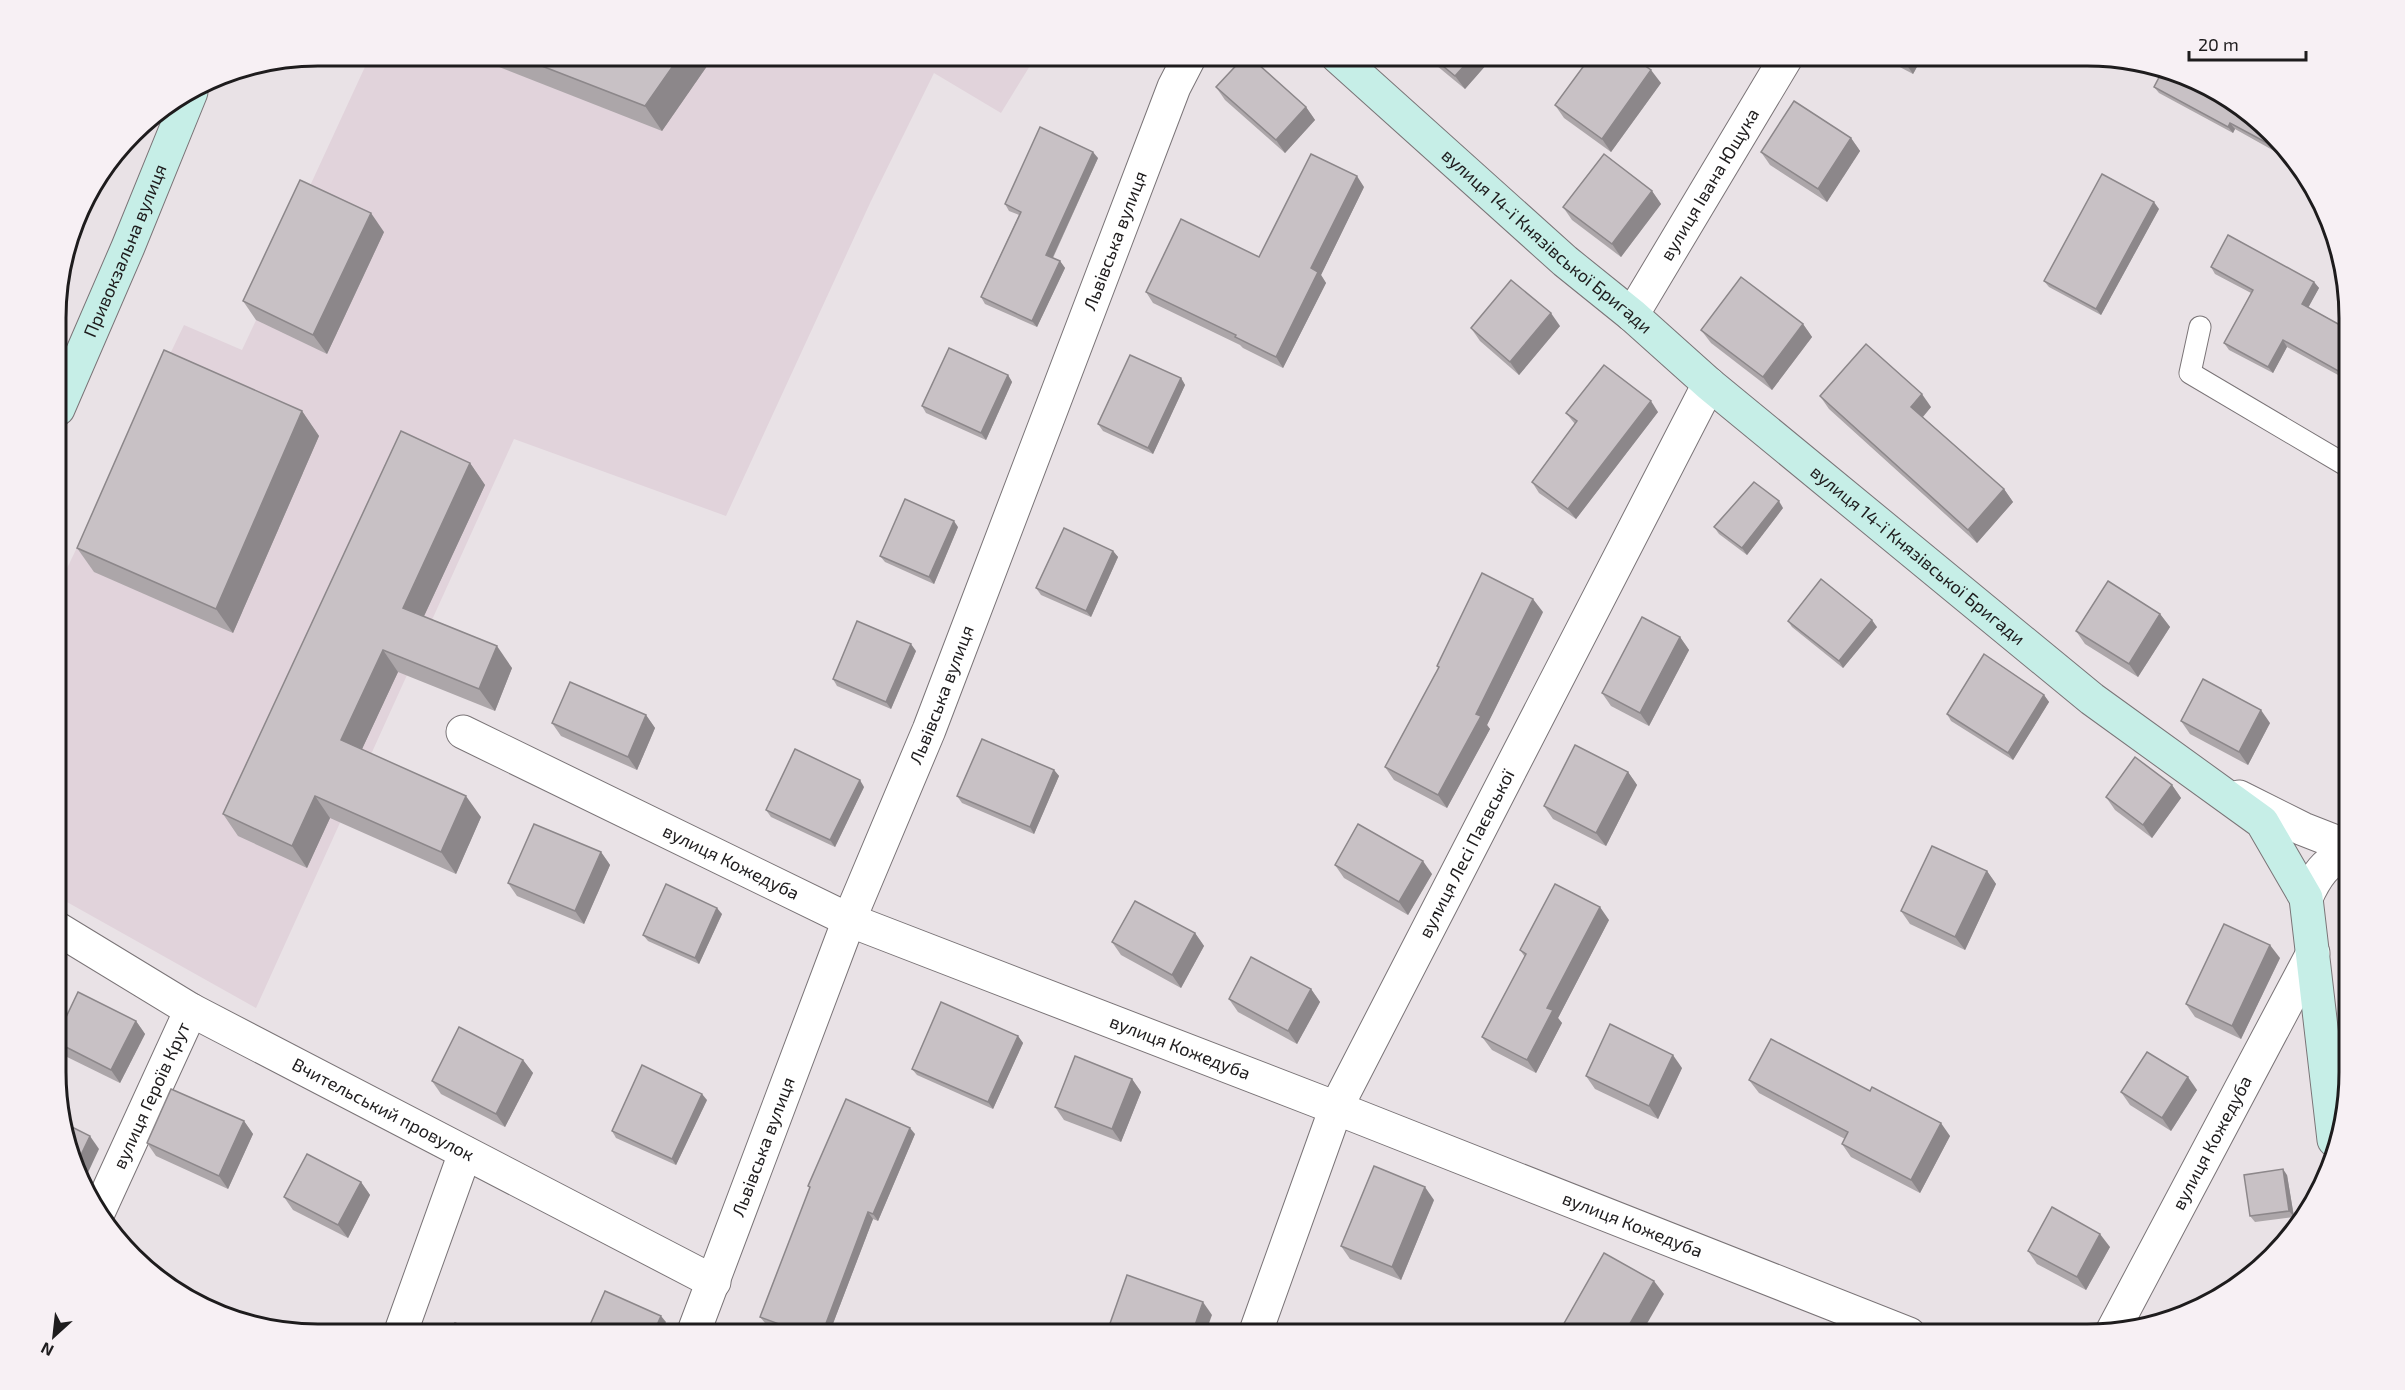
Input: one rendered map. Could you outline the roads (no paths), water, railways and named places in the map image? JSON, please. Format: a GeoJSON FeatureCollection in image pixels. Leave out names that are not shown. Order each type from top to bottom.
{"type":"FeatureCollection","features":[{"type":"Feature","properties":{"kind":"street","name":"Львівська вулиця"},"geometry":{"type":"LineString","coordinates":[[697,1324],[849,920],[929,730],[1170,98],[1185,66]]}},
{"type":"Feature","properties":{"kind":"street","name":"вулиця 14-ї Князівської Бригади"},"geometry":{"type":"LineString","coordinates":[[1348,66],[1565,261],[1632,315],[1709,384],[2092,699],[2262,822],[2306,898],[2333,1127]]}},
{"type":"Feature","properties":{"kind":"street","name":"вулиця Івана Ющука"},"geometry":{"type":"LineString","coordinates":[[1632,315],[1781,66]]}},
{"type":"Feature","properties":{"kind":"street","name":"Привокзальна вулиця"},"geometry":{"type":"LineString","coordinates":[[66,391],[129,247],[187,103]]}},
{"type":"Feature","properties":{"kind":"street","name":"вулиця Лесі Паєвської"},"geometry":{"type":"LineString","coordinates":[[1259,1324],[1336,1108],[1709,384]]}},
{"type":"Feature","properties":{"kind":"street","name":"вулиця Кожедуба"},"geometry":{"type":"LineString","coordinates":[[464,732],[849,920],[1336,1108],[1875,1324]]}},
{"type":"Feature","properties":{"kind":"street"},"geometry":{"type":"LineString","coordinates":[[2206,781],[2302,830],[2339,843]]}},
{"type":"Feature","properties":{"kind":"street"},"geometry":{"type":"LineString","coordinates":[[2306,898],[2315,878],[2339,858]]}},
{"type":"Feature","properties":{"kind":"street","name":"Вчительський провулок"},"geometry":{"type":"LineString","coordinates":[[66,934],[191,1010],[714,1282]]}},
{"type":"Feature","properties":{"kind":"street","name":"вулиця Кожедуба"},"geometry":{"type":"LineString","coordinates":[[2117,1322],[2313,953]]}},
{"type":"Feature","properties":{"kind":"street","name":"вулиця Героїв Крут"},"geometry":{"type":"LineString","coordinates":[[103,1203],[191,1010]]}},
{"type":"Feature","properties":{"kind":"street"},"geometry":{"type":"LineString","coordinates":[[404,1324],[465,1153]]}},
{"type":"Feature","properties":{"kind":"lane"},"geometry":{"type":"LineString","coordinates":[[2200,327],[2190,373],[2339,461]]}}]}
